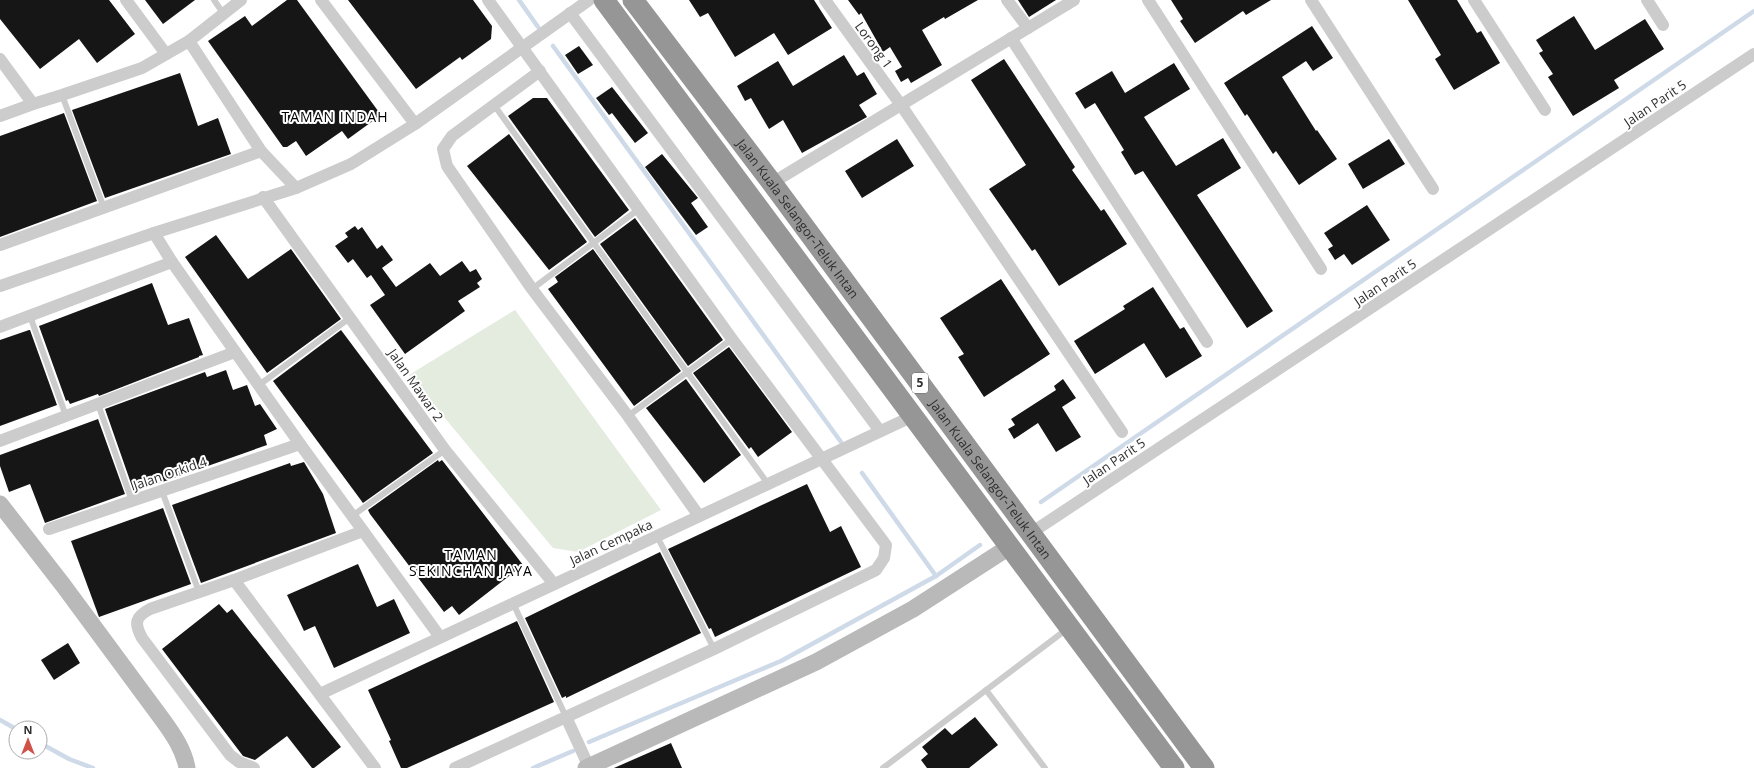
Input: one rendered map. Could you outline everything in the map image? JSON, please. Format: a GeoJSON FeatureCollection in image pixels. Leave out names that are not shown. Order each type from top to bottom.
{"type":"FeatureCollection","features":[{"type":"Feature","properties":{"kind":"highway","name":"Jalan Kuala Selangor-Teluk Intan"},"geometry":{"type":"LineString","coordinates":[[604,0],[1009,547],[1062,633],[1174,768]]}},
{"type":"Feature","properties":{"kind":"highway","name":"Jalan Kuala Selangor-Teluk Intan"},"geometry":{"type":"LineString","coordinates":[[633,0],[772,184],[1204,768]]}},
{"type":"Feature","properties":{"kind":"street"},"geometry":{"type":"LineString","coordinates":[[126,0],[166,54]]}},
{"type":"Feature","properties":{"kind":"street"},"geometry":{"type":"LineString","coordinates":[[0,116],[142,68],[189,41],[241,0]]}},
{"type":"Feature","properties":{"kind":"street"},"geometry":{"type":"LineString","coordinates":[[321,0],[415,124]]}},
{"type":"Feature","properties":{"kind":"street"},"geometry":{"type":"LineString","coordinates":[[455,768],[714,649],[876,570],[884,558],[886,545],[732,339],[488,0]]}},
{"type":"Feature","properties":{"kind":"street"},"geometry":{"type":"LineString","coordinates":[[0,286],[154,233],[263,197],[296,188],[351,164],[415,124],[522,46],[589,0]]}},
{"type":"Feature","properties":{"kind":"street","name":"Lorong 1"},"geometry":{"type":"LineString","coordinates":[[824,0],[901,106],[1122,432]]}},
{"type":"Feature","properties":{"kind":"street"},"geometry":{"type":"LineString","coordinates":[[1007,0],[1028,28]]}},
{"type":"Feature","properties":{"kind":"street"},"geometry":{"type":"LineString","coordinates":[[772,184],[1074,0]]}},
{"type":"Feature","properties":{"kind":"street"},"geometry":{"type":"LineString","coordinates":[[1148,0],[1321,268]]}},
{"type":"Feature","properties":{"kind":"street"},"geometry":{"type":"LineString","coordinates":[[1311,0],[1433,189]]}},
{"type":"Feature","properties":{"kind":"street"},"geometry":{"type":"LineString","coordinates":[[1474,0],[1545,110]]}},
{"type":"Feature","properties":{"kind":"street"},"geometry":{"type":"LineString","coordinates":[[1647,0],[1664,25]]}},
{"type":"Feature","properties":{"kind":"street"},"geometry":{"type":"LineString","coordinates":[[570,13],[880,431]]}},
{"type":"Feature","properties":{"kind":"street"},"geometry":{"type":"LineString","coordinates":[[1011,38],[1207,342]]}},
{"type":"Feature","properties":{"kind":"street"},"geometry":{"type":"LineString","coordinates":[[189,41],[261,151],[296,188]]}},
{"type":"Feature","properties":{"kind":"street","name":"Jalan Parit 5"},"geometry":{"type":"LineString","coordinates":[[1031,533],[1754,54]]}},
{"type":"Feature","properties":{"kind":"street"},"geometry":{"type":"LineString","coordinates":[[0,59],[33,104]]}},
{"type":"Feature","properties":{"kind":"street"},"geometry":{"type":"LineString","coordinates":[[540,71],[452,136],[443,149],[447,166],[532,289],[628,416],[699,516]]}},
{"type":"Feature","properties":{"kind":"street"},"geometry":{"type":"LineString","coordinates":[[0,245],[104,209],[261,151]]}},
{"type":"Feature","properties":{"kind":"street","name":"Jalan Mawar 2"},"geometry":{"type":"LineString","coordinates":[[263,197],[351,317],[445,450],[554,584]]}},
{"type":"Feature","properties":{"kind":"street"},"geometry":{"type":"LineString","coordinates":[[154,233],[172,262],[235,352],[440,638]]}},
{"type":"Feature","properties":{"kind":"street"},"geometry":{"type":"LineString","coordinates":[[0,328],[172,262]]}},
{"type":"Feature","properties":{"kind":"street"},"geometry":{"type":"LineString","coordinates":[[0,441],[235,352]]}},
{"type":"Feature","properties":{"kind":"street","name":"Jalan Cempaka"},"geometry":{"type":"LineString","coordinates":[[320,694],[913,416]]}},
{"type":"Feature","properties":{"kind":"street","name":"Jalan Orkid 4"},"geometry":{"type":"LineString","coordinates":[[49,529],[300,444]]}},
{"type":"Feature","properties":{"kind":"street"},"geometry":{"type":"LineString","coordinates":[[0,504],[63,585],[175,737],[185,760]]}},
{"type":"Feature","properties":{"kind":"street"},"geometry":{"type":"LineString","coordinates":[[254,768],[239,762],[230,755],[142,638],[136,628],[138,618],[143,612],[234,580],[363,531]]}},
{"type":"Feature","properties":{"kind":"street"},"geometry":{"type":"LineString","coordinates":[[566,717],[588,767],[816,662],[913,609],[1009,547]]}},
{"type":"Feature","properties":{"kind":"street"},"geometry":{"type":"LineString","coordinates":[[234,580],[375,768]]}},
{"type":"Feature","properties":{"kind":"lane"},"geometry":{"type":"LineString","coordinates":[[214,0],[223,13]]}},
{"type":"Feature","properties":{"kind":"lane"},"geometry":{"type":"LineString","coordinates":[[62,96],[104,209]]}},
{"type":"Feature","properties":{"kind":"lane"},"geometry":{"type":"LineString","coordinates":[[494,105],[768,484]]}},
{"type":"Feature","properties":{"kind":"lane"},"geometry":{"type":"LineString","coordinates":[[532,289],[639,208]]}},
{"type":"Feature","properties":{"kind":"lane"},"geometry":{"type":"LineString","coordinates":[[30,316],[66,416]]}},
{"type":"Feature","properties":{"kind":"lane"},"geometry":{"type":"LineString","coordinates":[[259,385],[351,317]]}},
{"type":"Feature","properties":{"kind":"lane"},"geometry":{"type":"LineString","coordinates":[[628,416],[732,339]]}},
{"type":"Feature","properties":{"kind":"lane"},"geometry":{"type":"LineString","coordinates":[[98,404],[132,501]]}},
{"type":"Feature","properties":{"kind":"lane"},"geometry":{"type":"LineString","coordinates":[[352,516],[445,450]]}},
{"type":"Feature","properties":{"kind":"lane"},"geometry":{"type":"LineString","coordinates":[[162,491],[199,592]]}},
{"type":"Feature","properties":{"kind":"lane"},"geometry":{"type":"LineString","coordinates":[[657,536],[714,649]]}},
{"type":"Feature","properties":{"kind":"lane"},"geometry":{"type":"LineString","coordinates":[[513,603],[566,717]]}},
{"type":"Feature","properties":{"kind":"lane"},"geometry":{"type":"LineString","coordinates":[[883,768],[1062,633]]}},
{"type":"Feature","properties":{"kind":"lane"},"geometry":{"type":"LineString","coordinates":[[986,690],[1045,768]]}},
{"type":"Feature","properties":{"kind":"shaded area"},"geometry":{"type":"Polygon","coordinates":[[[515,310],[661,510],[578,552],[553,548],[409,375],[515,310]]]}},
{"type":"Feature","properties":{"kind":"building"},"geometry":{"type":"Polygon","coordinates":[[[0,0],[109,0],[135,34],[97,63],[79,39],[40,69],[0,19],[0,0]]]}},
{"type":"Feature","properties":{"kind":"building"},"geometry":{"type":"Polygon","coordinates":[[[145,0],[195,0],[163,24],[145,0]]]}},
{"type":"Feature","properties":{"kind":"building"},"geometry":{"type":"Polygon","coordinates":[[[287,0],[297,0],[381,115],[348,139],[342,131],[306,156],[296,141],[287,147],[283,147],[208,41],[245,16],[252,26],[287,0]]]}},
{"type":"Feature","properties":{"kind":"building"},"geometry":{"type":"Polygon","coordinates":[[[348,0],[473,0],[492,26],[491,39],[462,60],[460,57],[416,89],[348,0]]]}},
{"type":"Feature","properties":{"kind":"building"},"geometry":{"type":"Polygon","coordinates":[[[689,0],[814,0],[832,28],[788,55],[774,33],[735,57],[708,13],[700,17],[689,0]]]}},
{"type":"Feature","properties":{"kind":"building"},"geometry":{"type":"Polygon","coordinates":[[[848,0],[978,0],[922,30],[942,65],[911,83],[908,78],[901,82],[895,71],[902,67],[890,47],[883,52],[861,13],[859,15],[848,0]]]}},
{"type":"Feature","properties":{"kind":"building"},"geometry":{"type":"Polygon","coordinates":[[[1018,0],[1056,0],[1029,17],[1018,0]]]}},
{"type":"Feature","properties":{"kind":"building"},"geometry":{"type":"Polygon","coordinates":[[[1171,0],[1271,0],[1246,15],[1243,11],[1195,43],[1180,21],[1183,19],[1171,0]]]}},
{"type":"Feature","properties":{"kind":"building"},"geometry":{"type":"Polygon","coordinates":[[[1408,0],[1457,0],[1477,33],[1481,31],[1500,63],[1454,90],[1435,59],[1441,55],[1408,0]]]}},
{"type":"Feature","properties":{"kind":"building"},"geometry":{"type":"Polygon","coordinates":[[[1574,16],[1595,50],[1645,19],[1664,49],[1614,80],[1619,88],[1573,116],[1548,77],[1553,74],[1539,53],[1543,51],[1536,40],[1574,16]]]}},
{"type":"Feature","properties":{"kind":"building"},"geometry":{"type":"Polygon","coordinates":[[[1312,26],[1333,58],[1313,71],[1306,61],[1282,77],[1316,131],[1317,130],[1337,159],[1299,185],[1276,151],[1273,154],[1247,114],[1245,116],[1224,83],[1312,26]]]}},
{"type":"Feature","properties":{"kind":"building"},"geometry":{"type":"Polygon","coordinates":[[[579,46],[593,65],[578,74],[565,55],[579,46]]]}},
{"type":"Feature","properties":{"kind":"building"},"geometry":{"type":"Polygon","coordinates":[[[844,55],[857,76],[864,72],[877,94],[859,105],[867,117],[802,153],[783,120],[769,129],[751,98],[745,101],[737,86],[778,61],[793,86],[844,55]]]}},
{"type":"Feature","properties":{"kind":"building"},"geometry":{"type":"Polygon","coordinates":[[[1004,59],[1075,167],[1072,170],[1101,211],[1104,209],[1127,244],[1059,286],[1035,249],[1032,251],[989,189],[1026,165],[971,80],[1004,59]]]}},
{"type":"Feature","properties":{"kind":"building"},"geometry":{"type":"Polygon","coordinates":[[[1174,63],[1190,89],[1144,117],[1176,166],[1223,138],[1241,168],[1197,195],[1273,311],[1247,328],[1143,171],[1135,175],[1121,152],[1124,150],[1095,103],[1085,109],[1075,93],[1112,71],[1125,93],[1174,63]]]}},
{"type":"Feature","properties":{"kind":"building"},"geometry":{"type":"Polygon","coordinates":[[[180,73],[198,126],[218,118],[231,154],[105,198],[72,110],[180,73]]]}},
{"type":"Feature","properties":{"kind":"building"},"geometry":{"type":"Polygon","coordinates":[[[612,87],[648,133],[635,143],[612,113],[609,115],[596,98],[612,87]]]}},
{"type":"Feature","properties":{"kind":"building"},"geometry":{"type":"Polygon","coordinates":[[[533,98],[547,98],[629,210],[595,237],[508,116],[533,98]]]}},
{"type":"Feature","properties":{"kind":"building"},"geometry":{"type":"Polygon","coordinates":[[[64,113],[97,201],[0,237],[0,136],[64,113]]]}},
{"type":"Feature","properties":{"kind":"building"},"geometry":{"type":"Polygon","coordinates":[[[509,134],[587,242],[549,270],[467,166],[509,134]]]}},
{"type":"Feature","properties":{"kind":"building"},"geometry":{"type":"Polygon","coordinates":[[[897,139],[914,166],[862,198],[845,171],[897,139]]]}},
{"type":"Feature","properties":{"kind":"building"},"geometry":{"type":"Polygon","coordinates":[[[1389,139],[1405,164],[1363,189],[1348,164],[1389,139]]]}},
{"type":"Feature","properties":{"kind":"building"},"geometry":{"type":"Polygon","coordinates":[[[662,154],[698,198],[691,203],[708,227],[696,235],[645,167],[662,154]]]}},
{"type":"Feature","properties":{"kind":"building"},"geometry":{"type":"Polygon","coordinates":[[[1367,205],[1390,240],[1352,265],[1344,254],[1335,260],[1328,249],[1333,246],[1324,233],[1367,205]]]}},
{"type":"Feature","properties":{"kind":"building"},"geometry":{"type":"Polygon","coordinates":[[[635,218],[723,340],[688,366],[600,244],[635,218]]]}},
{"type":"Feature","properties":{"kind":"building"},"geometry":{"type":"Polygon","coordinates":[[[355,226],[358,230],[362,227],[377,249],[382,245],[393,260],[382,268],[396,287],[430,263],[440,276],[462,261],[470,272],[476,269],[482,279],[477,283],[480,287],[458,301],[465,311],[405,354],[370,305],[385,295],[371,275],[367,278],[353,259],[348,263],[335,246],[348,237],[345,233],[355,226]]]}},
{"type":"Feature","properties":{"kind":"building"},"geometry":{"type":"Polygon","coordinates":[[[216,235],[248,279],[291,249],[341,319],[267,373],[185,257],[216,235]]]}},
{"type":"Feature","properties":{"kind":"building"},"geometry":{"type":"Polygon","coordinates":[[[593,249],[681,371],[634,406],[548,289],[558,282],[555,277],[593,249]]]}},
{"type":"Feature","properties":{"kind":"building"},"geometry":{"type":"Polygon","coordinates":[[[1001,279],[1050,354],[984,397],[958,357],[964,354],[940,318],[1001,279]]]}},
{"type":"Feature","properties":{"kind":"building"},"geometry":{"type":"Polygon","coordinates":[[[152,283],[168,325],[189,318],[203,355],[99,396],[98,394],[70,404],[68,400],[66,401],[39,326],[152,283]]]}},
{"type":"Feature","properties":{"kind":"building"},"geometry":{"type":"Polygon","coordinates":[[[1153,287],[1180,329],[1184,327],[1202,356],[1166,378],[1144,343],[1095,374],[1074,341],[1125,309],[1123,306],[1153,287]]]}},
{"type":"Feature","properties":{"kind":"building"},"geometry":{"type":"Polygon","coordinates":[[[29,330],[57,405],[0,426],[0,340],[29,330]]]}},
{"type":"Feature","properties":{"kind":"building"},"geometry":{"type":"Polygon","coordinates":[[[341,330],[433,453],[363,503],[273,381],[341,330]]]}},
{"type":"Feature","properties":{"kind":"building"},"geometry":{"type":"Polygon","coordinates":[[[729,347],[792,432],[758,457],[751,447],[749,449],[693,373],[729,347]]]}},
{"type":"Feature","properties":{"kind":"building"},"geometry":{"type":"Polygon","coordinates":[[[226,370],[233,390],[247,385],[255,406],[260,404],[277,429],[264,435],[267,445],[134,492],[105,409],[205,372],[207,377],[226,370]]]}},
{"type":"Feature","properties":{"kind":"building"},"geometry":{"type":"Polygon","coordinates":[[[686,379],[741,455],[704,483],[646,408],[686,379]]]}},
{"type":"Feature","properties":{"kind":"building"},"geometry":{"type":"Polygon","coordinates":[[[1063,379],[1076,398],[1062,407],[1081,437],[1056,452],[1038,423],[1014,439],[1008,429],[1015,425],[1011,419],[1056,390],[1054,386],[1063,379]]]}},
{"type":"Feature","properties":{"kind":"building"},"geometry":{"type":"Polygon","coordinates":[[[98,419],[125,494],[45,523],[30,484],[9,492],[0,466],[0,455],[98,419]]]}},
{"type":"Feature","properties":{"kind":"building"},"geometry":{"type":"Polygon","coordinates":[[[438,460],[439,462],[442,460],[523,565],[459,615],[452,606],[444,612],[368,510],[438,460]]]}},
{"type":"Feature","properties":{"kind":"building"},"geometry":{"type":"Polygon","coordinates":[[[304,462],[323,494],[336,533],[201,583],[172,505],[290,463],[291,466],[304,462]]]}},
{"type":"Feature","properties":{"kind":"building"},"geometry":{"type":"Polygon","coordinates":[[[807,484],[830,532],[841,526],[861,567],[715,637],[711,628],[709,629],[668,549],[807,484]]]}},
{"type":"Feature","properties":{"kind":"building"},"geometry":{"type":"Polygon","coordinates":[[[163,508],[191,584],[99,617],[71,541],[163,508]]]}},
{"type":"Feature","properties":{"kind":"building"},"geometry":{"type":"Polygon","coordinates":[[[660,552],[701,633],[566,698],[566,696],[562,698],[525,618],[660,552]]]}},
{"type":"Feature","properties":{"kind":"building"},"geometry":{"type":"Polygon","coordinates":[[[358,564],[377,607],[394,599],[410,633],[334,668],[315,626],[304,631],[287,595],[358,564]]]}},
{"type":"Feature","properties":{"kind":"building"},"geometry":{"type":"Polygon","coordinates":[[[219,604],[227,613],[232,609],[341,747],[314,768],[312,768],[287,736],[255,760],[243,756],[162,649],[219,604]]]}},
{"type":"Feature","properties":{"kind":"building"},"geometry":{"type":"Polygon","coordinates":[[[517,621],[554,702],[407,768],[401,768],[389,741],[391,740],[368,690],[517,621]]]}},
{"type":"Feature","properties":{"kind":"building"},"geometry":{"type":"Polygon","coordinates":[[[68,643],[80,663],[54,680],[41,660],[68,643]]]}},
{"type":"Feature","properties":{"kind":"building"},"geometry":{"type":"Polygon","coordinates":[[[975,717],[998,745],[969,768],[927,768],[921,760],[928,754],[922,747],[945,728],[952,735],[975,717]]]}},
{"type":"Feature","properties":{"kind":"building"},"geometry":{"type":"Polygon","coordinates":[[[671,743],[682,768],[614,768],[671,743]]]}},
{"type":"Feature","properties":{"kind":"waterway"},"geometry":{"type":"LineString","coordinates":[[519,0],[538,27]]}},
{"type":"Feature","properties":{"kind":"waterway"},"geometry":{"type":"LineString","coordinates":[[1041,502],[1754,11]]}},
{"type":"Feature","properties":{"kind":"waterway"},"geometry":{"type":"LineString","coordinates":[[553,46],[841,442]]}},
{"type":"Feature","properties":{"kind":"waterway"},"geometry":{"type":"LineString","coordinates":[[862,473],[936,576]]}},
{"type":"Feature","properties":{"kind":"waterway"},"geometry":{"type":"LineString","coordinates":[[589,742],[781,661],[936,576],[980,545]]}},
{"type":"Feature","properties":{"kind":"waterway"},"geometry":{"type":"LineString","coordinates":[[0,720],[8,724]]}},
{"type":"Feature","properties":{"kind":"waterway"},"geometry":{"type":"LineString","coordinates":[[48,747],[69,759],[93,768]]}},
{"type":"Feature","properties":{"kind":"waterway"},"geometry":{"type":"LineString","coordinates":[[533,768],[573,751]]}},
{"type":"Feature","properties":{"kind":"district","name":"TAMAN INDAH"},"geometry":{"type":"Point","coordinates":[335,117]}},
{"type":"Feature","properties":{"kind":"district","name":"TAMAN SEKINCHAN JAYA"},"geometry":{"type":"Point","coordinates":[471,564]}}]}
